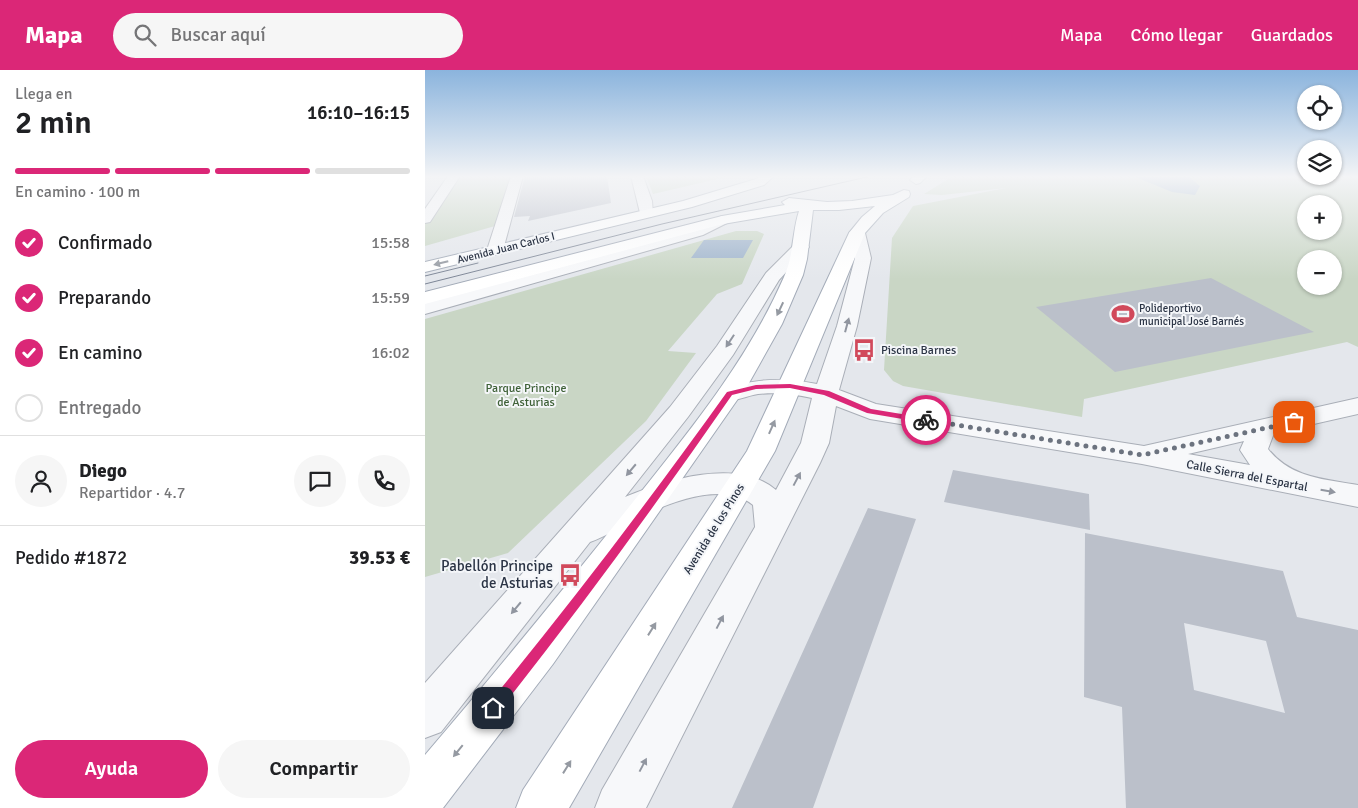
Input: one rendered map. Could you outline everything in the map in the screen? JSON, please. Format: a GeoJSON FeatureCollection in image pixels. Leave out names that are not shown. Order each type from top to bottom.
{"type":"FeatureCollection","features":[{"type":"Feature","properties":{"kind":"main road","name":"Avenida Juan Carlos I"},"geometry":{"type":"LineString","coordinates":[[425,267],[660,210]]}},
{"type":"Feature","properties":{"kind":"main road"},"geometry":{"type":"LineString","coordinates":[[425,298],[721,220],[776,210]]}},
{"type":"Feature","properties":{"kind":"main road"},"geometry":{"type":"LineString","coordinates":[[425,792],[539,651],[729,394],[755,354],[782,306],[794,275],[801,247],[806,210]]}},
{"type":"Feature","properties":{"kind":"main road","name":"Avenida de los Pinos"},"geometry":{"type":"LineString","coordinates":[[541,808],[761,451],[857,233],[876,210]]}},
{"type":"Feature","properties":{"kind":"street"},"geometry":{"type":"LineString","coordinates":[[495,250],[507,210]]}},
{"type":"Feature","properties":{"kind":"street"},"geometry":{"type":"LineString","coordinates":[[425,308],[698,232],[721,220]]}},
{"type":"Feature","properties":{"kind":"street"},"geometry":{"type":"LineString","coordinates":[[620,808],[815,443],[826,393],[847,326],[863,258],[857,233]]}},
{"type":"Feature","properties":{"kind":"street"},"geometry":{"type":"LineString","coordinates":[[425,716],[679,412],[725,350],[772,276],[801,247]]}},
{"type":"Feature","properties":{"kind":"street","name":"Calle Sierra del Espartal"},"geometry":{"type":"LineString","coordinates":[[729,394],[756,387],[790,386],[826,393],[869,411],[1142,455],[1358,496]]}},
{"type":"Feature","properties":{"kind":"street"},"geometry":{"type":"LineString","coordinates":[[1142,455],[1358,406]]}},
{"type":"Feature","properties":{"kind":"street"},"geometry":{"type":"LineString","coordinates":[[815,443],[850,417],[869,411]]}},
{"type":"Feature","properties":{"kind":"street"},"geometry":{"type":"LineString","coordinates":[[1263,428],[1254,450],[1258,457],[1278,475],[1298,486]]}},
{"type":"Feature","properties":{"kind":"street"},"geometry":{"type":"LineString","coordinates":[[567,546],[607,518],[671,492],[707,485],[741,486],[760,494],[766,500],[771,511],[771,528]]}},
{"type":"Feature","properties":{"kind":"green space"},"geometry":{"type":"Polygon","coordinates":[[[431,210],[506,210],[502,224],[425,246],[425,219],[431,210]]]}},
{"type":"Feature","properties":{"kind":"green space","name":"Polideportivo municipal José Barnés"},"geometry":{"type":"Polygon","coordinates":[[[910,210],[1297,210],[1297,240],[1342,240],[1342,210],[1358,210],[1358,347],[1347,342],[1084,399],[1082,417],[903,386],[893,381],[884,370],[892,238],[910,210]]]}},
{"type":"Feature","properties":{"kind":"green space","name":"Parque Principe de Asturias"},"geometry":{"type":"Polygon","coordinates":[[[736,231],[757,231],[764,234],[742,284],[717,294],[668,351],[696,353],[646,421],[508,553],[425,577],[425,319],[736,231]]]}},
{"type":"Feature","properties":{"kind":"water"},"geometry":{"type":"Polygon","coordinates":[[[704,240],[753,240],[743,258],[691,258],[704,240]]]}},
{"type":"Feature","properties":{"kind":"building"},"geometry":{"type":"Polygon","coordinates":[[[516,210],[577,210],[528,221],[530,216],[514,217],[516,210]]]}},
{"type":"Feature","properties":{"kind":"building"},"geometry":{"type":"Polygon","coordinates":[[[1211,278],[1314,332],[1115,372],[1036,307],[1211,278]]]}},
{"type":"Feature","properties":{"kind":"building"},"geometry":{"type":"Polygon","coordinates":[[[953,470],[1089,494],[1090,530],[944,502],[953,470]]]}},
{"type":"Feature","properties":{"kind":"building"},"geometry":{"type":"Polygon","coordinates":[[[868,508],[916,519],[813,808],[732,808],[868,508]]]}},
{"type":"Feature","properties":{"kind":"building"},"geometry":{"type":"Polygon","coordinates":[[[1085,533],[1283,571],[1297,617],[1358,630],[1358,808],[1126,808],[1122,707],[1084,697],[1085,533]],[[1184,623],[1194,690],[1285,713],[1266,641],[1184,623]]]}},
{"type":"Feature","properties":{"kind":"tram line"},"geometry":{"type":"LineString","coordinates":[[425,284],[721,210]]}},
{"type":"Feature","properties":{"kind":"tram line"},"geometry":{"type":"LineString","coordinates":[[425,276],[478,263]]}},
{"type":"Feature","properties":{"kind":"way so far"},"geometry":{"type":"LineString","coordinates":[[926,420],[1142,455],[1294,422]]}},
{"type":"Feature","properties":{"kind":"place","name":"Polideportivo municipal José Barnés"},"geometry":{"type":"Point","coordinates":[1123,314]}},
{"type":"Feature","properties":{"kind":"place","name":"Piscina Barnes"},"geometry":{"type":"Point","coordinates":[864,350]}},
{"type":"Feature","properties":{"kind":"place","name":"Pabellón Principe de Asturias"},"geometry":{"type":"Point","coordinates":[570,575]}},
{"type":"Feature","properties":{"kind":"route"},"geometry":{"type":"LineString","coordinates":[[493,708],[539,651],[684,458],[729,394],[756,387],[790,386],[826,393],[869,411],[926,420]]}}]}
